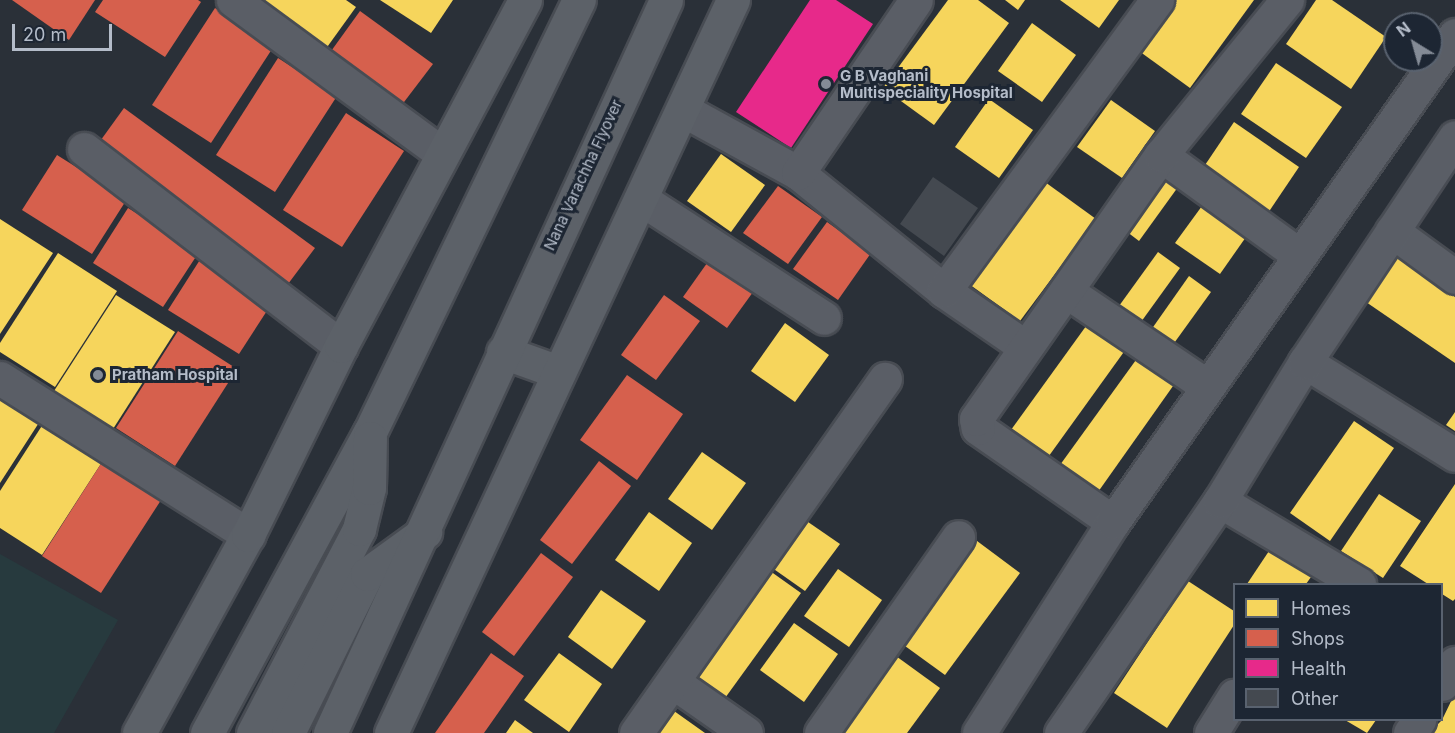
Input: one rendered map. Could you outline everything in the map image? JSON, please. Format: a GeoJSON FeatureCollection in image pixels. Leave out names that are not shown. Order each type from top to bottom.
{"type":"FeatureCollection","features":[{"type":"Feature","properties":{"kind":"main road"},"geometry":{"type":"LineString","coordinates":[[139,733],[248,536],[341,346],[525,0]]}},
{"type":"Feature","properties":{"kind":"main road","name":"Nana Varachha Flyover"},"geometry":{"type":"LineString","coordinates":[[330,733],[425,532],[569,202],[666,0]]}},
{"type":"Feature","properties":{"kind":"main road"},"geometry":{"type":"LineString","coordinates":[[391,733],[733,0]]}},
{"type":"Feature","properties":{"kind":"main road"},"geometry":{"type":"LineString","coordinates":[[207,733],[370,432],[571,3]]}},
{"type":"Feature","properties":{"kind":"main road"},"geometry":{"type":"LineString","coordinates":[[504,352],[560,372]]}},
{"type":"Feature","properties":{"kind":"main road"},"geometry":{"type":"LineString","coordinates":[[253,733],[359,529],[369,488],[370,432]]}},
{"type":"Feature","properties":{"kind":"main road"},"geometry":{"type":"LineString","coordinates":[[288,733],[367,574],[425,532]]}},
{"type":"Feature","properties":{"kind":"street"},"geometry":{"type":"LineString","coordinates":[[233,0],[443,154]]}},
{"type":"Feature","properties":{"kind":"street"},"geometry":{"type":"LineString","coordinates":[[798,173],[916,0]]}},
{"type":"Feature","properties":{"kind":"street"},"geometry":{"type":"LineString","coordinates":[[944,291],[1157,0]]}},
{"type":"Feature","properties":{"kind":"street"},"geometry":{"type":"LineString","coordinates":[[1113,522],[978,428],[976,419],[1024,346],[1066,291],[1161,155],[1287,0]]}},
{"type":"Feature","properties":{"kind":"street"},"geometry":{"type":"LineString","coordinates":[[979,733],[1113,522],[1455,34]]}},
{"type":"Feature","properties":{"kind":"street"},"geometry":{"type":"LineString","coordinates":[[683,110],[798,173],[944,291],[1024,346]]}},
{"type":"Feature","properties":{"kind":"street"},"geometry":{"type":"LineString","coordinates":[[84,149],[341,346]]}},
{"type":"Feature","properties":{"kind":"street"},"geometry":{"type":"LineString","coordinates":[[1061,733],[1220,501],[1305,362],[1392,231],[1450,153]]}},
{"type":"Feature","properties":{"kind":"street"},"geometry":{"type":"LineString","coordinates":[[1161,155],[1299,255]]}},
{"type":"Feature","properties":{"kind":"street"},"geometry":{"type":"LineString","coordinates":[[641,199],[824,318]]}},
{"type":"Feature","properties":{"kind":"street"},"geometry":{"type":"LineString","coordinates":[[1392,231],[1455,277]]}},
{"type":"Feature","properties":{"kind":"street"},"geometry":{"type":"LineString","coordinates":[[1066,291],[1207,386]]}},
{"type":"Feature","properties":{"kind":"street"},"geometry":{"type":"LineString","coordinates":[[1305,362],[1455,455]]}},
{"type":"Feature","properties":{"kind":"street"},"geometry":{"type":"LineString","coordinates":[[0,378],[248,536]]}},
{"type":"Feature","properties":{"kind":"street"},"geometry":{"type":"LineString","coordinates":[[636,733],[885,379]]}},
{"type":"Feature","properties":{"kind":"street"},"geometry":{"type":"LineString","coordinates":[[1220,501],[1356,583]]}},
{"type":"Feature","properties":{"kind":"street"},"geometry":{"type":"LineString","coordinates":[[821,733],[958,537]]}},
{"type":"Feature","properties":{"kind":"street"},"geometry":{"type":"LineString","coordinates":[[1443,682],[1455,663]]}},
{"type":"Feature","properties":{"kind":"street"},"geometry":{"type":"LineString","coordinates":[[673,682],[746,733]]}},
{"type":"Feature","properties":{"kind":"street"},"geometry":{"type":"LineString","coordinates":[[1211,733],[1233,698]]}},
{"type":"Feature","properties":{"kind":"green space"},"geometry":{"type":"Polygon","coordinates":[[[0,554],[118,620],[54,733],[0,733],[0,554]]]}},
{"type":"Feature","properties":{"kind":"building: Homes"},"geometry":{"type":"Polygon","coordinates":[[[254,0],[346,0],[356,7],[325,50],[254,0]]]}},
{"type":"Feature","properties":{"kind":"building: Homes"},"geometry":{"type":"Polygon","coordinates":[[[380,0],[453,0],[431,33],[380,0]]]}},
{"type":"Feature","properties":{"kind":"building: Homes"},"geometry":{"type":"Polygon","coordinates":[[[948,0],[978,0],[1009,23],[934,125],[883,88],[948,0]]]}},
{"type":"Feature","properties":{"kind":"building: Homes"},"geometry":{"type":"Polygon","coordinates":[[[1005,0],[1025,0],[1018,10],[1005,0]]]}},
{"type":"Feature","properties":{"kind":"building: Homes"},"geometry":{"type":"Polygon","coordinates":[[[1060,0],[1119,0],[1099,28],[1060,0]]]}},
{"type":"Feature","properties":{"kind":"building: Homes"},"geometry":{"type":"Polygon","coordinates":[[[1176,0],[1254,0],[1190,88],[1139,51],[1176,0]]]}},
{"type":"Feature","properties":{"kind":"building: Homes"},"geometry":{"type":"Polygon","coordinates":[[[1316,0],[1332,0],[1383,35],[1383,41],[1351,89],[1286,44],[1316,0]]]}},
{"type":"Feature","properties":{"kind":"building: Homes"},"geometry":{"type":"Polygon","coordinates":[[[1032,23],[1076,55],[1042,102],[998,71],[1032,23]]]}},
{"type":"Feature","properties":{"kind":"building: Homes"},"geometry":{"type":"Polygon","coordinates":[[[1276,63],[1342,107],[1306,158],[1241,114],[1276,63]]]}},
{"type":"Feature","properties":{"kind":"building: Homes"},"geometry":{"type":"Polygon","coordinates":[[[989,99],[1033,130],[999,178],[955,147],[989,99]]]}},
{"type":"Feature","properties":{"kind":"building: Homes"},"geometry":{"type":"Polygon","coordinates":[[[1111,100],[1155,131],[1122,178],[1077,147],[1111,100]]]}},
{"type":"Feature","properties":{"kind":"building: Homes"},"geometry":{"type":"Polygon","coordinates":[[[1234,122],[1299,167],[1264,219],[1199,174],[1234,122]]]}},
{"type":"Feature","properties":{"kind":"building: Homes"},"geometry":{"type":"Polygon","coordinates":[[[721,154],[765,185],[731,232],[687,201],[721,154]]]}},
{"type":"Feature","properties":{"kind":"building: Homes"},"geometry":{"type":"Polygon","coordinates":[[[1156,171],[1178,187],[1139,241],[1118,225],[1156,171]]]}},
{"type":"Feature","properties":{"kind":"building: Homes"},"geometry":{"type":"Polygon","coordinates":[[[1045,182],[1096,219],[1020,321],[969,284],[1045,182]]]}},
{"type":"Feature","properties":{"kind":"building: Homes"},"geometry":{"type":"Polygon","coordinates":[[[1210,195],[1253,227],[1220,274],[1175,243],[1210,195]]]}},
{"type":"Feature","properties":{"kind":"building: Homes"},"geometry":{"type":"Polygon","coordinates":[[[0,219],[53,253],[0,334],[0,219]]]}},
{"type":"Feature","properties":{"kind":"building: Homes"},"geometry":{"type":"Polygon","coordinates":[[[1158,252],[1180,268],[1141,322],[1119,306],[1158,252]]]}},
{"type":"Feature","properties":{"kind":"building: Homes"},"geometry":{"type":"Polygon","coordinates":[[[58,253],[117,291],[55,387],[0,352],[0,343],[58,253]]]}},
{"type":"Feature","properties":{"kind":"building: Homes"},"geometry":{"type":"Polygon","coordinates":[[[1397,257],[1455,297],[1455,363],[1366,302],[1397,257]]]}},
{"type":"Feature","properties":{"kind":"building: Homes"},"geometry":{"type":"Polygon","coordinates":[[[1189,276],[1211,292],[1172,346],[1151,330],[1189,276]]]}},
{"type":"Feature","properties":{"kind":"building: Homes"},"geometry":{"type":"Polygon","coordinates":[[[116,295],[175,332],[113,429],[54,391],[116,295]]]}},
{"type":"Feature","properties":{"kind":"building: Homes"},"geometry":{"type":"Polygon","coordinates":[[[1089,322],[1126,349],[1046,460],[1008,434],[1089,322]]]}},
{"type":"Feature","properties":{"kind":"building: Homes"},"geometry":{"type":"Polygon","coordinates":[[[785,323],[829,355],[795,402],[751,371],[785,323]]]}},
{"type":"Feature","properties":{"kind":"building: Homes"},"geometry":{"type":"Polygon","coordinates":[[[1141,353],[1178,379],[1098,492],[1060,465],[1141,353]]]}},
{"type":"Feature","properties":{"kind":"building: Homes"},"geometry":{"type":"Polygon","coordinates":[[[0,391],[42,418],[0,483],[0,391]]]}},
{"type":"Feature","properties":{"kind":"building: Homes"},"geometry":{"type":"Polygon","coordinates":[[[1455,412],[1455,431],[1446,425],[1455,412]]]}},
{"type":"Feature","properties":{"kind":"building: Homes"},"geometry":{"type":"Polygon","coordinates":[[[45,421],[104,459],[42,555],[0,528],[0,491],[45,421]]]}},
{"type":"Feature","properties":{"kind":"building: Homes"},"geometry":{"type":"Polygon","coordinates":[[[1354,421],[1394,448],[1330,541],[1290,513],[1354,421]]]}},
{"type":"Feature","properties":{"kind":"building: Homes"},"geometry":{"type":"Polygon","coordinates":[[[702,452],[746,483],[712,530],[668,499],[702,452]]]}},
{"type":"Feature","properties":{"kind":"building: Homes"},"geometry":{"type":"Polygon","coordinates":[[[1455,484],[1455,599],[1453,601],[1443,595],[1443,583],[1426,583],[1400,566],[1455,484]]]}},
{"type":"Feature","properties":{"kind":"building: Homes"},"geometry":{"type":"Polygon","coordinates":[[[1379,494],[1421,521],[1383,578],[1341,551],[1379,494]]]}},
{"type":"Feature","properties":{"kind":"building: Homes"},"geometry":{"type":"Polygon","coordinates":[[[649,512],[692,543],[659,591],[615,560],[649,512]]]}},
{"type":"Feature","properties":{"kind":"building: Homes"},"geometry":{"type":"Polygon","coordinates":[[[795,513],[840,544],[805,591],[761,560],[795,513]]]}},
{"type":"Feature","properties":{"kind":"building: Homes"},"geometry":{"type":"Polygon","coordinates":[[[969,535],[1020,573],[945,675],[894,638],[969,535]]]}},
{"type":"Feature","properties":{"kind":"building: Homes"},"geometry":{"type":"Polygon","coordinates":[[[1275,542],[1316,570],[1307,583],[1248,583],[1275,542]]]}},
{"type":"Feature","properties":{"kind":"building: Homes"},"geometry":{"type":"Polygon","coordinates":[[[763,566],[801,593],[720,705],[683,679],[763,566]]]}},
{"type":"Feature","properties":{"kind":"building: Homes"},"geometry":{"type":"Polygon","coordinates":[[[838,569],[882,600],[849,647],[804,616],[838,569]]]}},
{"type":"Feature","properties":{"kind":"building: Homes"},"geometry":{"type":"Polygon","coordinates":[[[1188,581],[1233,610],[1233,627],[1167,728],[1114,693],[1188,581]]]}},
{"type":"Feature","properties":{"kind":"building: Homes"},"geometry":{"type":"Polygon","coordinates":[[[601,590],[646,621],[612,669],[568,637],[601,590]]]}},
{"type":"Feature","properties":{"kind":"building: Homes"},"geometry":{"type":"Polygon","coordinates":[[[794,623],[838,654],[804,702],[760,670],[794,623]]]}},
{"type":"Feature","properties":{"kind":"building: Homes"},"geometry":{"type":"Polygon","coordinates":[[[889,651],[940,688],[907,733],[829,733],[889,651]]]}},
{"type":"Feature","properties":{"kind":"building: Homes"},"geometry":{"type":"Polygon","coordinates":[[[559,653],[602,684],[569,732],[524,700],[559,653]]]}},
{"type":"Feature","properties":{"kind":"building: Homes"},"geometry":{"type":"Polygon","coordinates":[[[1455,693],[1455,733],[1429,733],[1443,721],[1455,693]]]}},
{"type":"Feature","properties":{"kind":"building: Homes"},"geometry":{"type":"Polygon","coordinates":[[[667,706],[705,733],[647,733],[667,706]]]}},
{"type":"Feature","properties":{"kind":"building: Homes"},"geometry":{"type":"Polygon","coordinates":[[[515,720],[533,733],[506,733],[515,720]]]}},
{"type":"Feature","properties":{"kind":"building: Homes"},"geometry":{"type":"Polygon","coordinates":[[[1347,721],[1375,721],[1367,733],[1347,721]]]}},
{"type":"Feature","properties":{"kind":"building: Shops"},"geometry":{"type":"Polygon","coordinates":[[[12,0],[95,0],[69,40],[12,0]]]}},
{"type":"Feature","properties":{"kind":"building: Shops"},"geometry":{"type":"Polygon","coordinates":[[[103,0],[198,0],[201,2],[165,57],[95,12],[103,0]]]}},
{"type":"Feature","properties":{"kind":"building: Shops"},"geometry":{"type":"Polygon","coordinates":[[[215,8],[274,46],[211,143],[152,105],[215,8]]]}},
{"type":"Feature","properties":{"kind":"building: Shops"},"geometry":{"type":"Polygon","coordinates":[[[360,11],[433,64],[401,106],[329,54],[360,11]]]}},
{"type":"Feature","properties":{"kind":"building: Shops"},"geometry":{"type":"Polygon","coordinates":[[[278,58],[337,96],[275,192],[216,155],[278,58]]]}},
{"type":"Feature","properties":{"kind":"building: Shops"},"geometry":{"type":"Polygon","coordinates":[[[124,108],[315,248],[288,284],[98,144],[124,108]]]}},
{"type":"Feature","properties":{"kind":"building: Shops"},"geometry":{"type":"Polygon","coordinates":[[[346,113],[404,151],[342,247],[283,210],[346,113]]]}},
{"type":"Feature","properties":{"kind":"building: Shops"},"geometry":{"type":"Polygon","coordinates":[[[57,155],[127,199],[92,254],[22,210],[57,155]]]}},
{"type":"Feature","properties":{"kind":"building: Shops"},"geometry":{"type":"Polygon","coordinates":[[[778,186],[822,217],[788,264],[743,233],[778,186]]]}},
{"type":"Feature","properties":{"kind":"building: Shops"},"geometry":{"type":"Polygon","coordinates":[[[128,208],[199,252],[163,307],[93,263],[128,208]]]}},
{"type":"Feature","properties":{"kind":"building: Shops"},"geometry":{"type":"Polygon","coordinates":[[[827,222],[871,253],[838,300],[793,269],[827,222]]]}},
{"type":"Feature","properties":{"kind":"building: Shops"},"geometry":{"type":"Polygon","coordinates":[[[717,249],[761,281],[727,328],[683,297],[717,249]]]}},
{"type":"Feature","properties":{"kind":"building: Shops"},"geometry":{"type":"Polygon","coordinates":[[[203,255],[274,300],[239,354],[168,310],[203,255]]]}},
{"type":"Feature","properties":{"kind":"building: Shops"},"geometry":{"type":"Polygon","coordinates":[[[664,295],[700,321],[656,380],[621,355],[664,295]]]}},
{"type":"Feature","properties":{"kind":"building: Shops"},"geometry":{"type":"Polygon","coordinates":[[[178,331],[237,369],[175,466],[116,428],[178,331]]]}},
{"type":"Feature","properties":{"kind":"building: Shops"},"geometry":{"type":"Polygon","coordinates":[[[627,375],[683,414],[637,480],[580,440],[627,375]]]}},
{"type":"Feature","properties":{"kind":"building: Shops"},"geometry":{"type":"Polygon","coordinates":[[[104,459],[163,497],[101,593],[42,556],[104,459]]]}},
{"type":"Feature","properties":{"kind":"building: Shops"},"geometry":{"type":"Polygon","coordinates":[[[599,461],[631,486],[572,564],[540,540],[599,461]]]}},
{"type":"Feature","properties":{"kind":"building: Shops"},"geometry":{"type":"Polygon","coordinates":[[[541,553],[573,577],[514,656],[482,632],[541,553]]]}},
{"type":"Feature","properties":{"kind":"building: Shops"},"geometry":{"type":"Polygon","coordinates":[[[491,653],[524,676],[484,733],[435,733],[491,653]]]}},
{"type":"Feature","properties":{"kind":"building: Health"},"geometry":{"type":"Polygon","coordinates":[[[810,0],[836,0],[873,24],[791,148],[736,112],[810,0]]]}},
{"type":"Feature","properties":{"kind":"building: Other"},"geometry":{"type":"Polygon","coordinates":[[[933,177],[978,208],[944,256],[900,224],[933,177]]]}},
{"type":"Feature","properties":{"kind":"place","name":"G B Vaghani Multispeciality Hospital"},"geometry":{"type":"Point","coordinates":[826,84]}},
{"type":"Feature","properties":{"kind":"place","name":"Pratham Hospital"},"geometry":{"type":"Point","coordinates":[98,375]}}]}
